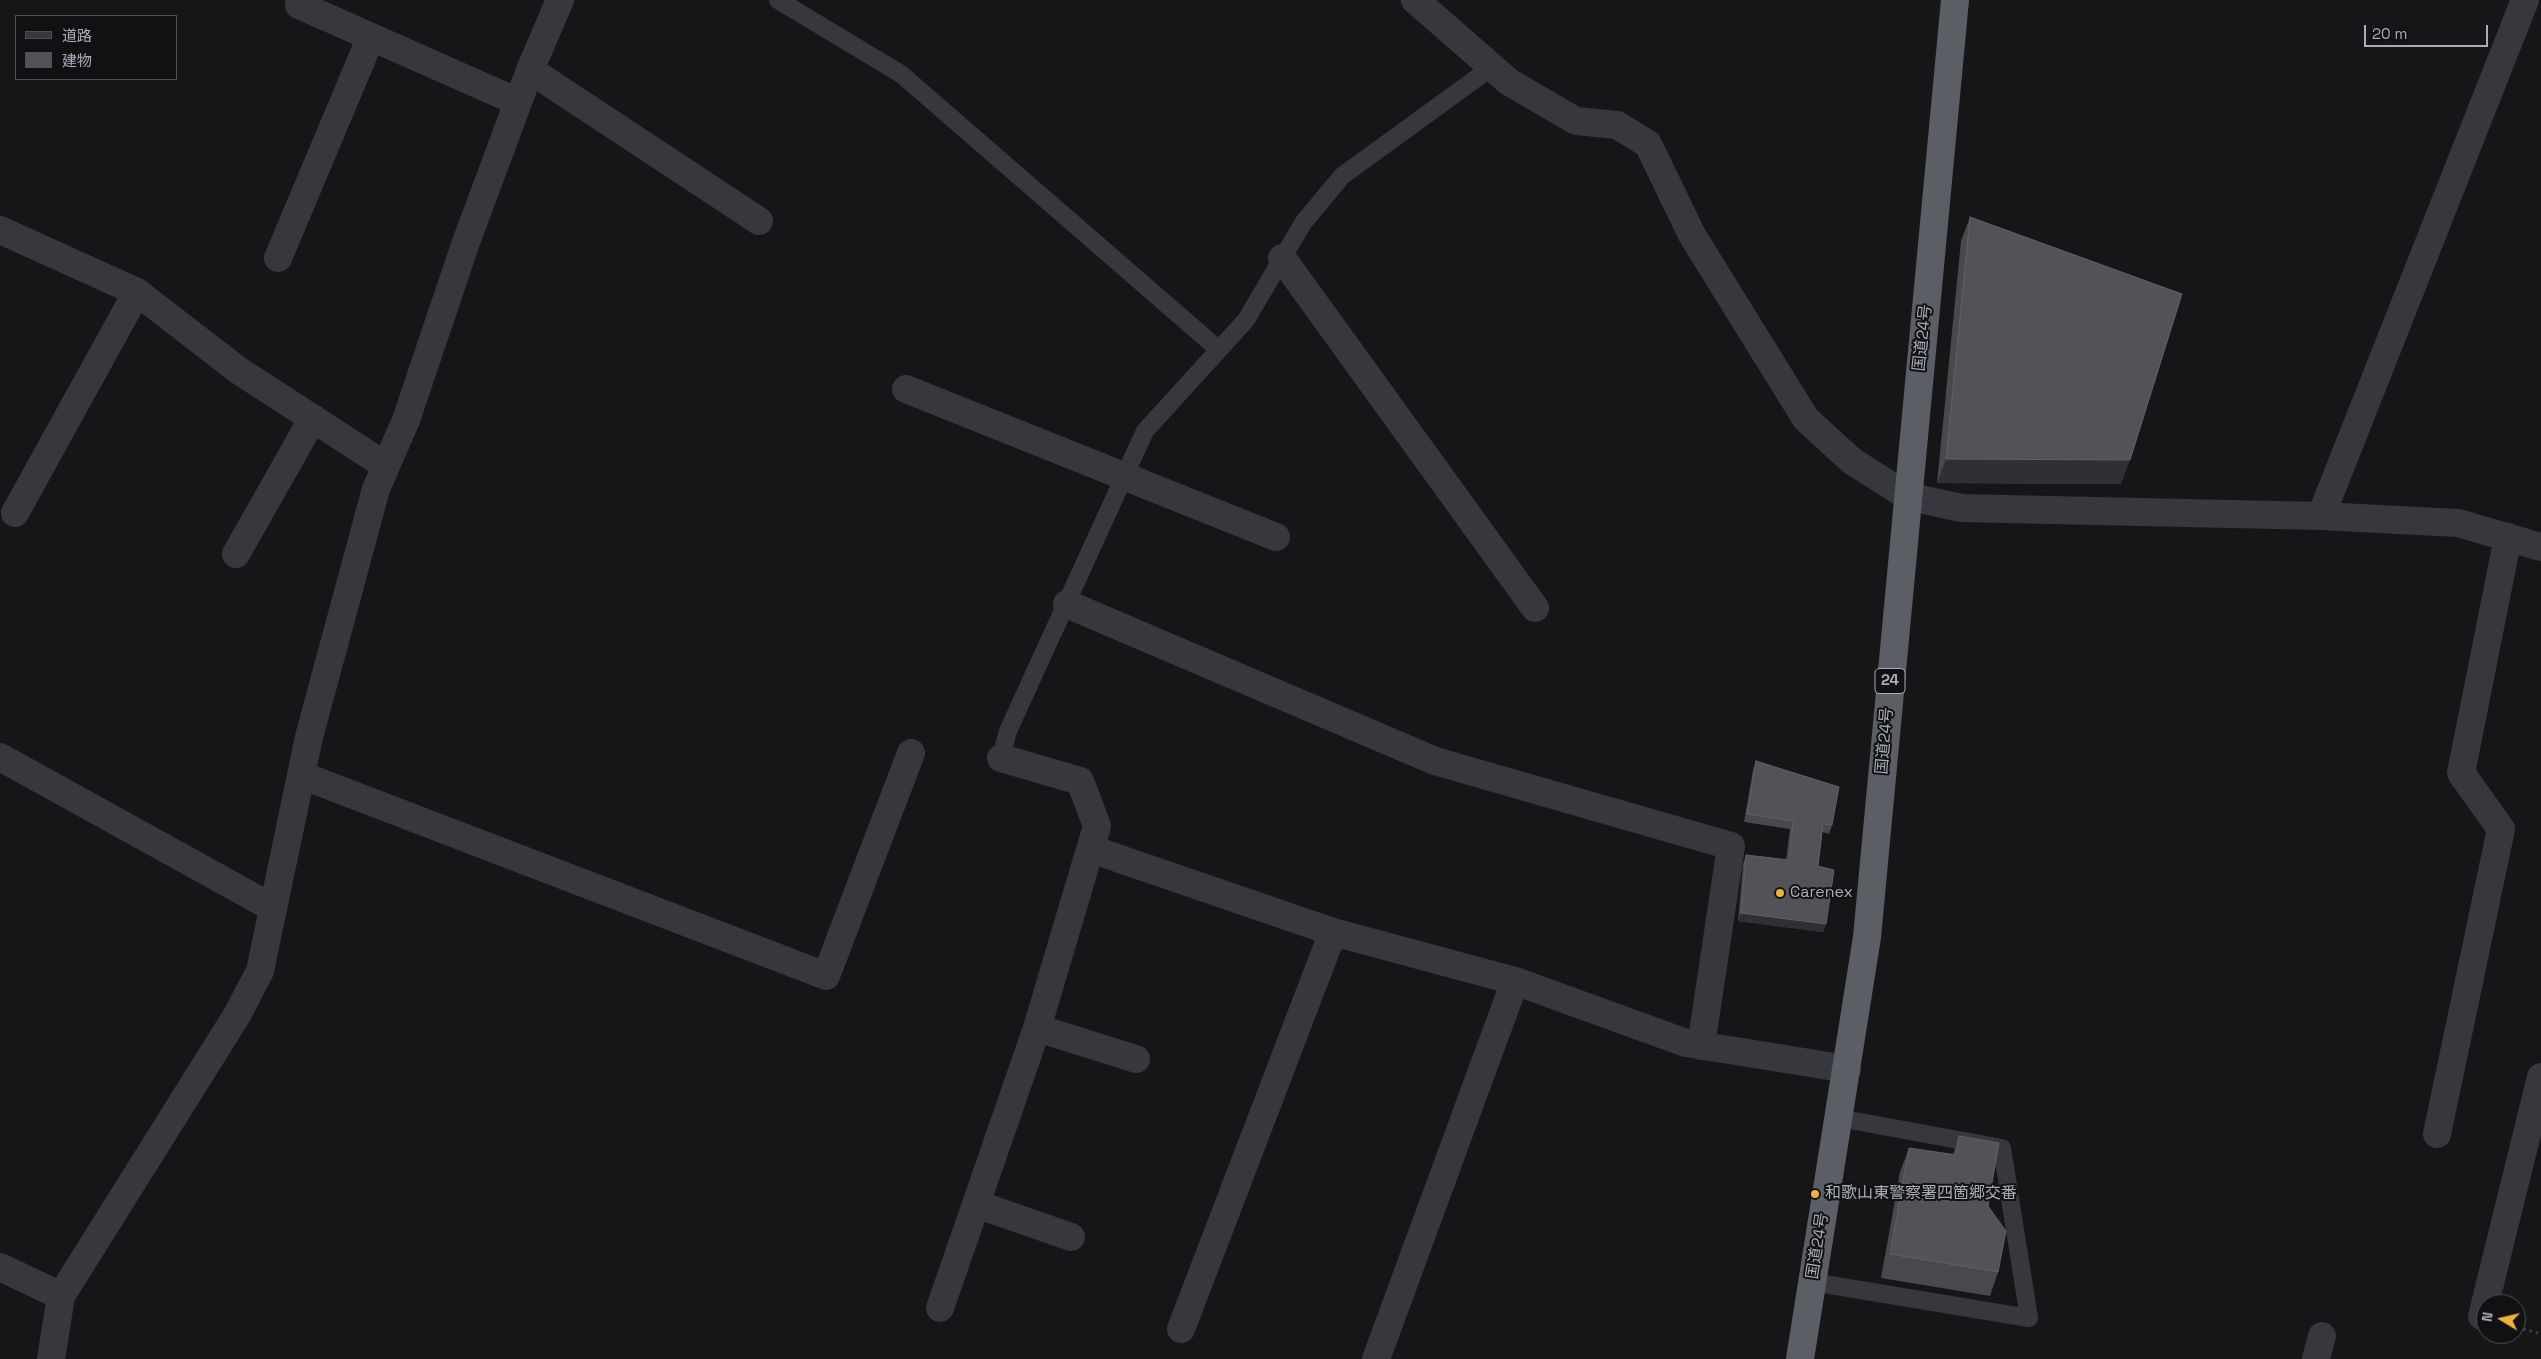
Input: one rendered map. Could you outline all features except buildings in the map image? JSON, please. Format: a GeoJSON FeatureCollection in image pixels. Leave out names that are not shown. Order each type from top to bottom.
{"type":"FeatureCollection","features":[{"type":"Feature","properties":{"kind":"highway","name":"国道24号"},"geometry":{"type":"LineString","coordinates":[[1803,1359],[1812,1282],[1867,937],[1955,0]]}},
{"type":"Feature","properties":{"kind":"street"},"geometry":{"type":"LineString","coordinates":[[51,1359],[61,1296],[238,1015],[260,971],[300,775],[373,499],[406,420],[465,245],[518,102],[560,0]]}},
{"type":"Feature","properties":{"kind":"street"},"geometry":{"type":"LineString","coordinates":[[1415,0],[1510,82],[1576,121],[1617,125],[1648,144],[1692,235],[1806,419],[1852,461],[1907,496],[1961,508],[2321,516],[2458,523],[2541,547]]}},
{"type":"Feature","properties":{"kind":"street"},"geometry":{"type":"LineString","coordinates":[[2321,516],[2525,0]]}},
{"type":"Feature","properties":{"kind":"street"},"geometry":{"type":"LineString","coordinates":[[299,5],[518,102]]}},
{"type":"Feature","properties":{"kind":"street"},"geometry":{"type":"LineString","coordinates":[[278,258],[371,37]]}},
{"type":"Feature","properties":{"kind":"street"},"geometry":{"type":"LineString","coordinates":[[530,70],[759,221]]}},
{"type":"Feature","properties":{"kind":"street"},"geometry":{"type":"LineString","coordinates":[[0,230],[137,292],[238,370],[386,466]]}},
{"type":"Feature","properties":{"kind":"street"},"geometry":{"type":"LineString","coordinates":[[1282,258],[1535,608]]}},
{"type":"Feature","properties":{"kind":"street"},"geometry":{"type":"LineString","coordinates":[[15,513],[137,292]]}},
{"type":"Feature","properties":{"kind":"street"},"geometry":{"type":"LineString","coordinates":[[906,389],[1276,537]]}},
{"type":"Feature","properties":{"kind":"street"},"geometry":{"type":"LineString","coordinates":[[236,554],[313,418]]}},
{"type":"Feature","properties":{"kind":"street"},"geometry":{"type":"LineString","coordinates":[[2437,1134],[2501,829],[2461,773],[2508,537]]}},
{"type":"Feature","properties":{"kind":"street"},"geometry":{"type":"LineString","coordinates":[[1067,604],[1435,761],[1732,846],[1701,1046]]}},
{"type":"Feature","properties":{"kind":"street"},"geometry":{"type":"LineString","coordinates":[[300,775],[826,976],[911,753]]}},
{"type":"Feature","properties":{"kind":"street"},"geometry":{"type":"LineString","coordinates":[[0,757],[273,908]]}},
{"type":"Feature","properties":{"kind":"street"},"geometry":{"type":"LineString","coordinates":[[940,1308],[1037,1028],[1092,849],[1097,826],[1080,781],[1001,758]]}},
{"type":"Feature","properties":{"kind":"street"},"geometry":{"type":"LineString","coordinates":[[1092,849],[1333,932],[1515,980],[1686,1043],[1847,1069]]}},
{"type":"Feature","properties":{"kind":"street"},"geometry":{"type":"LineString","coordinates":[[1181,1329],[1333,932]]}},
{"type":"Feature","properties":{"kind":"street"},"geometry":{"type":"LineString","coordinates":[[1376,1359],[1515,980]]}},
{"type":"Feature","properties":{"kind":"street"},"geometry":{"type":"LineString","coordinates":[[1037,1028],[1136,1059]]}},
{"type":"Feature","properties":{"kind":"street"},"geometry":{"type":"LineString","coordinates":[[2487,1294],[2541,1077]]}},
{"type":"Feature","properties":{"kind":"street"},"geometry":{"type":"LineString","coordinates":[[976,1204],[1071,1237]]}},
{"type":"Feature","properties":{"kind":"street"},"geometry":{"type":"LineString","coordinates":[[0,1267],[61,1296]]}},
{"type":"Feature","properties":{"kind":"lane"},"geometry":{"type":"LineString","coordinates":[[778,0],[901,74],[1218,349]]}},
{"type":"Feature","properties":{"kind":"lane"},"geometry":{"type":"LineString","coordinates":[[1001,758],[1008,731],[1144,431],[1246,320],[1302,222],[1342,176],[1492,67]]}},
{"type":"Feature","properties":{"kind":"lane"},"geometry":{"type":"LineString","coordinates":[[1812,1282],[2029,1318],[2002,1148],[1839,1118]]}},
{"type":"Feature","properties":{"kind":"path"},"geometry":{"type":"LineString","coordinates":[[2526,1329],[2541,1334]]}},
{"type":"Feature","properties":{"kind":"place","name":"Carenex"},"geometry":{"type":"Point","coordinates":[1780,893]}},
{"type":"Feature","properties":{"kind":"place","name":"和歌山東警察署四箇郷交番"},"geometry":{"type":"Point","coordinates":[1815,1194]}}]}
